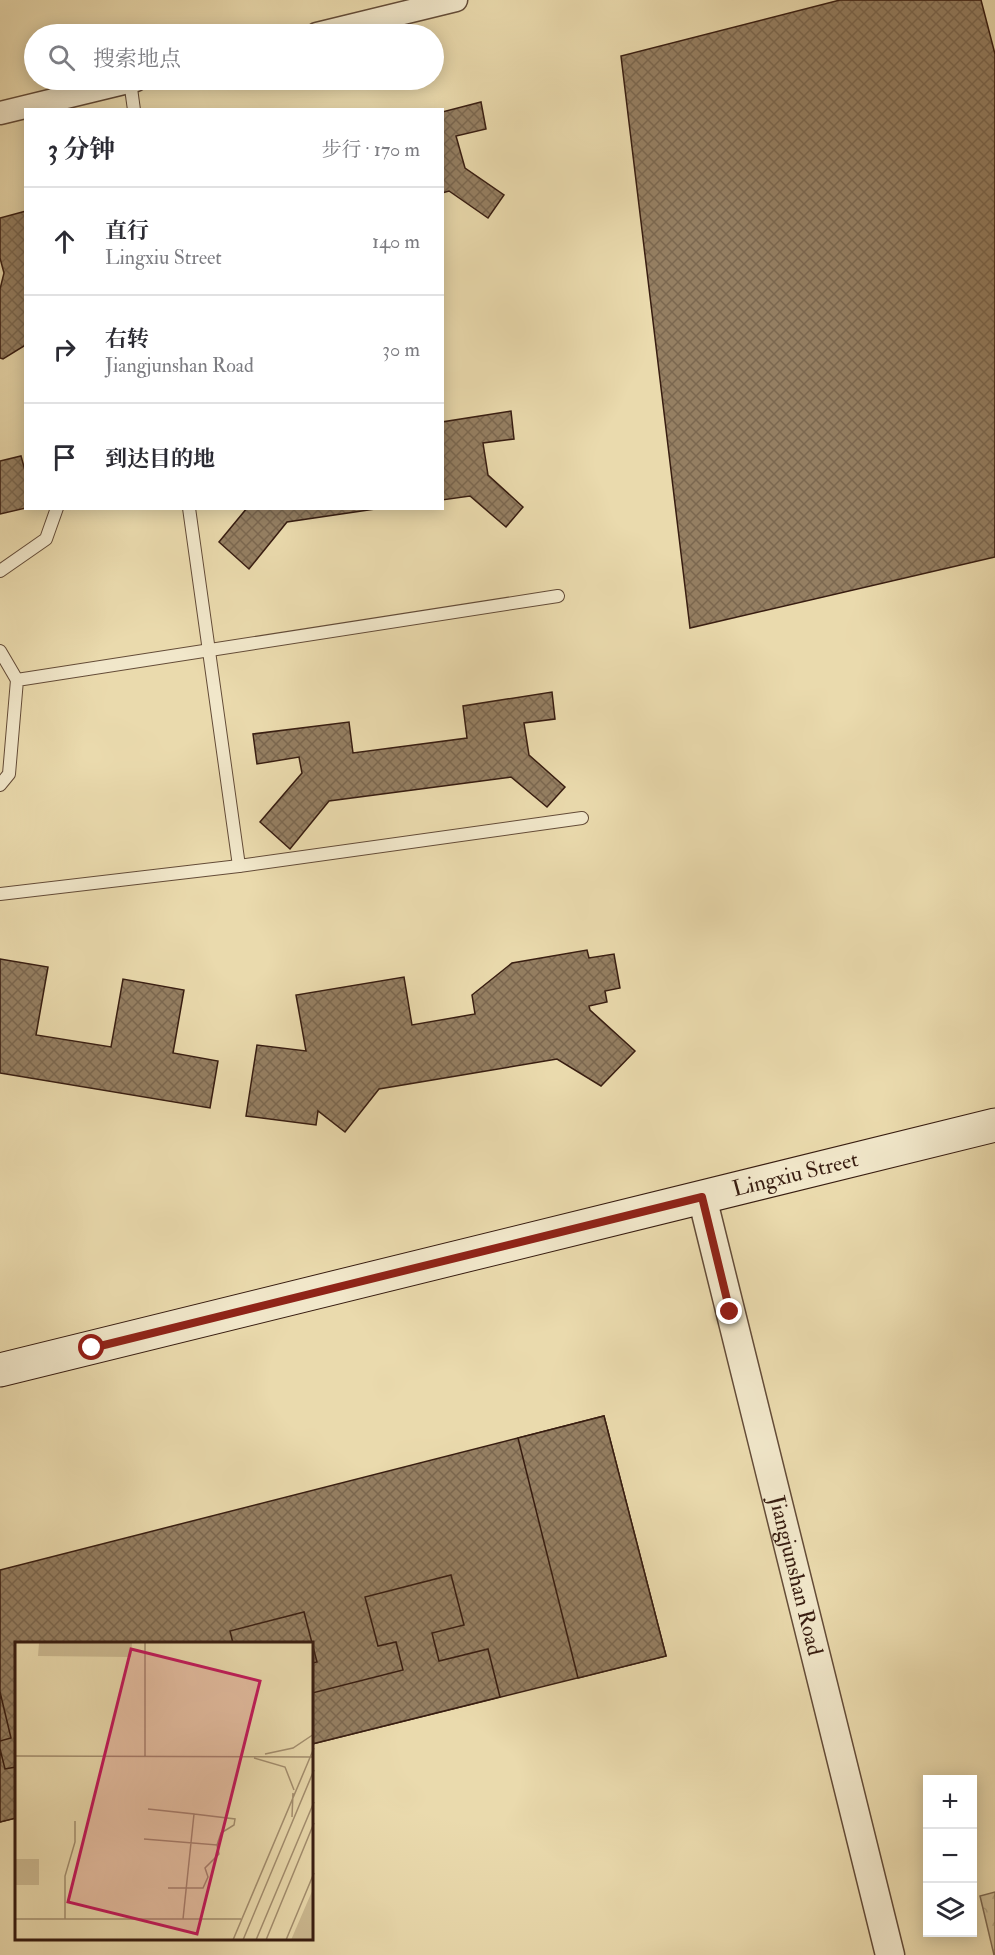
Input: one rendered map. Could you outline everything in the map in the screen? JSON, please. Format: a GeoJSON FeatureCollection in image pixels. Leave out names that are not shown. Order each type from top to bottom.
{"type":"FeatureCollection","features":[{"type":"Feature","properties":{"kind":"main road","name":"Lingxiu Street"},"geometry":{"type":"LineString","coordinates":[[0,1370],[995,1125]]}},
{"type":"Feature","properties":{"kind":"street"},"geometry":{"type":"LineString","coordinates":[[358,24],[456,0]]}},
{"type":"Feature","properties":{"kind":"street"},"geometry":{"type":"LineString","coordinates":[[0,113],[93,90]]}},
{"type":"Feature","properties":{"kind":"street","name":"Jiangjunshan Road"},"geometry":{"type":"LineString","coordinates":[[702,1197],[890,1955]]}},
{"type":"Feature","properties":{"kind":"lane"},"geometry":{"type":"LineString","coordinates":[[133,90],[134,108]]}},
{"type":"Feature","properties":{"kind":"lane"},"geometry":{"type":"LineString","coordinates":[[0,571],[46,539],[56,510]]}},
{"type":"Feature","properties":{"kind":"lane"},"geometry":{"type":"LineString","coordinates":[[189,510],[239,866]]}},
{"type":"Feature","properties":{"kind":"lane"},"geometry":{"type":"LineString","coordinates":[[17,680],[558,596]]}},
{"type":"Feature","properties":{"kind":"lane"},"geometry":{"type":"LineString","coordinates":[[0,651],[17,680],[9,774],[0,785]]}},
{"type":"Feature","properties":{"kind":"lane"},"geometry":{"type":"LineString","coordinates":[[0,894],[239,866],[582,818]]}},
{"type":"Feature","properties":{"kind":"green space"},"geometry":{"type":"Polygon","coordinates":[[[995,1892],[995,1955],[994,1955],[980,1896],[995,1892]]]}},
{"type":"Feature","properties":{"kind":"building"},"geometry":{"type":"Polygon","coordinates":[[[840,0],[981,0],[995,54],[995,557],[690,628],[621,56],[840,0]]]}},
{"type":"Feature","properties":{"kind":"building"},"geometry":{"type":"Polygon","coordinates":[[[481,102],[486,129],[456,136],[465,168],[504,195],[488,218],[449,191],[444,192],[444,111],[481,102]]]}},
{"type":"Feature","properties":{"kind":"building"},"geometry":{"type":"Polygon","coordinates":[[[24,212],[24,346],[3,359],[0,358],[0,289],[4,273],[0,258],[0,218],[24,212]]]}},
{"type":"Feature","properties":{"kind":"building"},"geometry":{"type":"Polygon","coordinates":[[[511,411],[514,439],[483,443],[488,475],[523,507],[506,527],[470,496],[444,500],[444,422],[511,411]]]}},
{"type":"Feature","properties":{"kind":"building"},"geometry":{"type":"Polygon","coordinates":[[[21,456],[24,467],[24,508],[0,514],[0,461],[21,456]]]}},
{"type":"Feature","properties":{"kind":"building"},"geometry":{"type":"Polygon","coordinates":[[[245,510],[368,510],[287,522],[249,569],[219,542],[245,510]]]}},
{"type":"Feature","properties":{"kind":"building"},"geometry":{"type":"Polygon","coordinates":[[[552,692],[555,719],[524,723],[529,755],[565,787],[547,807],[511,777],[329,801],[290,849],[260,822],[302,773],[299,757],[257,764],[253,734],[349,722],[353,753],[467,738],[463,706],[552,692]]]}},
{"type":"Feature","properties":{"kind":"building"},"geometry":{"type":"Polygon","coordinates":[[[587,950],[589,958],[614,954],[620,988],[605,991],[607,1002],[589,1006],[590,1010],[635,1051],[601,1086],[557,1059],[379,1089],[345,1132],[318,1111],[316,1125],[246,1116],[257,1045],[306,1051],[296,995],[404,977],[412,1025],[475,1014],[472,995],[512,963],[587,950]]]}},
{"type":"Feature","properties":{"kind":"building"},"geometry":{"type":"Polygon","coordinates":[[[0,959],[48,967],[36,1035],[111,1047],[123,979],[184,990],[173,1053],[218,1061],[210,1108],[0,1073],[0,959]]]}},
{"type":"Feature","properties":{"kind":"building"},"geometry":{"type":"Polygon","coordinates":[[[604,1416],[666,1656],[314,1744],[314,1642],[15,1642],[15,1818],[0,1822],[0,1570],[604,1416]]]}},
{"type":"Feature","properties":{"kind":"building"},"geometry":{"type":"Polygon","coordinates":[[[604,1416],[666,1656],[578,1678],[518,1438],[604,1416]]]}},
{"type":"Feature","properties":{"kind":"building"},"geometry":{"type":"Polygon","coordinates":[[[451,1575],[464,1625],[432,1633],[439,1661],[488,1649],[500,1697],[314,1744],[314,1692],[403,1670],[396,1642],[378,1646],[365,1597],[451,1575]]]}},
{"type":"Feature","properties":{"kind":"building"},"geometry":{"type":"Polygon","coordinates":[[[304,1612],[312,1642],[233,1642],[230,1631],[304,1612]]]}},
{"type":"Feature","properties":{"kind":"building"},"geometry":{"type":"Polygon","coordinates":[[[0,1692],[11,1738],[0,1741],[0,1692]]]}},
{"type":"Feature","properties":{"kind":"building"},"geometry":{"type":"Polygon","coordinates":[[[0,1749],[5,1769],[15,1767],[15,1818],[0,1822],[0,1749]]]}},
{"type":"Feature","properties":{"kind":"route"},"geometry":{"type":"LineString","coordinates":[[92,1348],[702,1197],[730,1312]]}}]}
